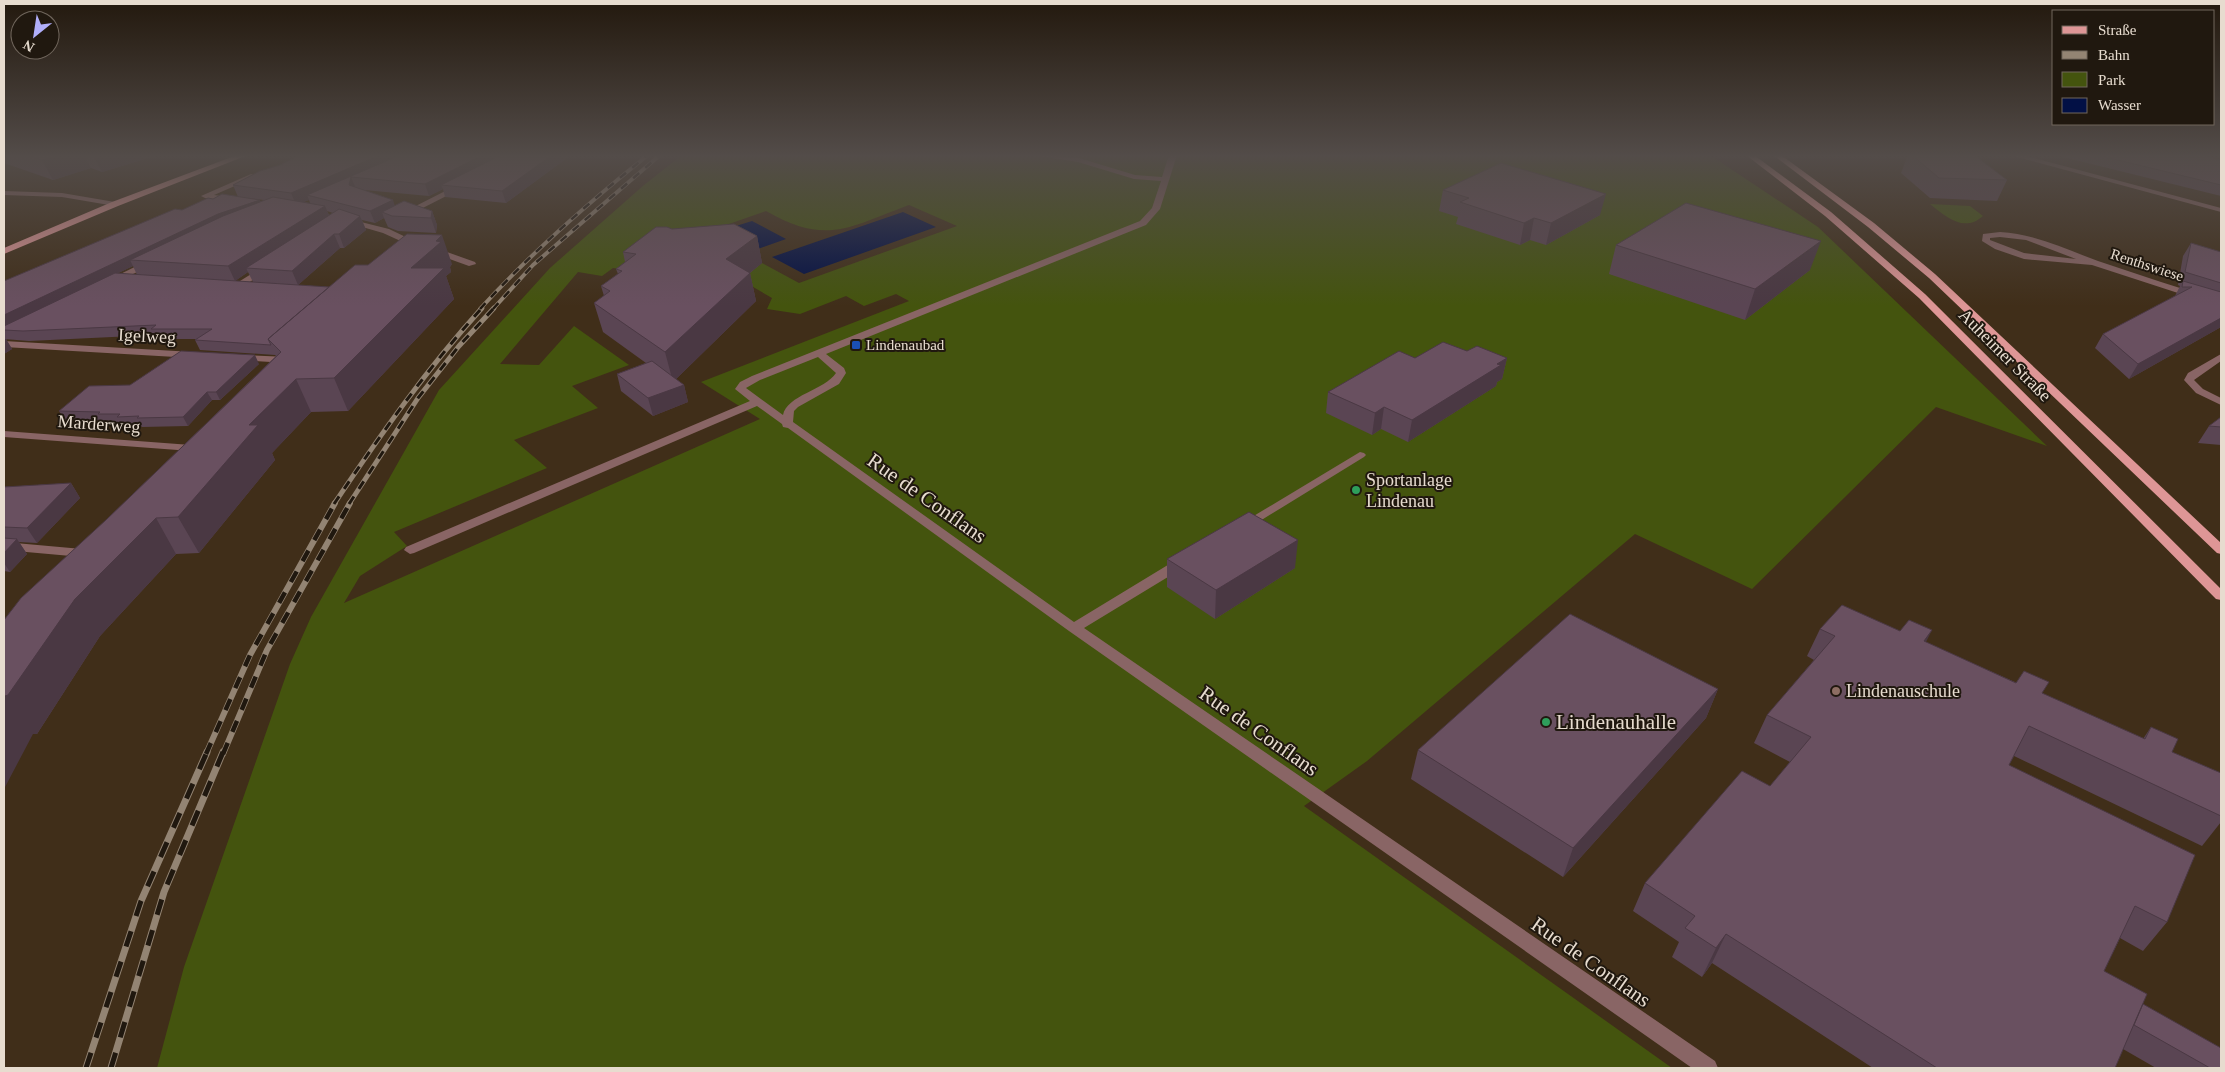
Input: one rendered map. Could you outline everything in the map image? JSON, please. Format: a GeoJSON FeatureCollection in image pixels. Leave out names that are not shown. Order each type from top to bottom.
{"type":"FeatureCollection","features":[{"type":"Feature","properties":{"kind":"main road"},"geometry":{"type":"LineString","coordinates":[[4,250],[113,205]]}},
{"type":"Feature","properties":{"kind":"main road","name":"Auheimer Straße"},"geometry":{"type":"LineString","coordinates":[[1816,205],[1840,223],[1922,296],[2221,596]]}},
{"type":"Feature","properties":{"kind":"main road","name":"Auheimer Straße"},"geometry":{"type":"LineString","coordinates":[[1844,205],[1871,225],[1932,276],[2221,550]]}},
{"type":"Feature","properties":{"kind":"street"},"geometry":{"type":"LineString","coordinates":[[394,219],[423,205]]}},
{"type":"Feature","properties":{"kind":"street","name":"Rue de Conflans"},"geometry":{"type":"LineString","coordinates":[[1157,205],[1156,209],[1143,223],[740,386],[742,392],[1074,628],[1708,1068]]}},
{"type":"Feature","properties":{"kind":"street"},"geometry":{"type":"LineString","coordinates":[[2203,205],[2221,210]]}},
{"type":"Feature","properties":{"kind":"street"},"geometry":{"type":"LineString","coordinates":[[337,220],[381,225],[418,245],[472,264]]}},
{"type":"Feature","properties":{"kind":"street","name":"Renthswiese"},"geometry":{"type":"LineString","coordinates":[[2092,262],[2039,258],[2014,253],[1995,247],[1986,241],[1986,236],[2005,234],[2020,236],[2092,262],[2221,304]]}},
{"type":"Feature","properties":{"kind":"street"},"geometry":{"type":"LineString","coordinates":[[400,259],[407,251],[418,245]]}},
{"type":"Feature","properties":{"kind":"street"},"geometry":{"type":"LineString","coordinates":[[100,286],[160,258]]}},
{"type":"Feature","properties":{"kind":"street"},"geometry":{"type":"LineString","coordinates":[[256,287],[232,286],[269,265]]}},
{"type":"Feature","properties":{"kind":"street"},"geometry":{"type":"LineString","coordinates":[[117,278],[135,280]]}},
{"type":"Feature","properties":{"kind":"street","name":"Igelweg"},"geometry":{"type":"LineString","coordinates":[[4,344],[200,355]]}},
{"type":"Feature","properties":{"kind":"street"},"geometry":{"type":"LineString","coordinates":[[787,425],[789,411],[794,405],[835,382],[842,373],[819,353]]}},
{"type":"Feature","properties":{"kind":"street"},"geometry":{"type":"LineString","coordinates":[[229,357],[291,357],[274,373]]}},
{"type":"Feature","properties":{"kind":"street"},"geometry":{"type":"LineString","coordinates":[[2221,357],[2192,375],[2189,380],[2193,386],[2204,394],[2221,402]]}},
{"type":"Feature","properties":{"kind":"street"},"geometry":{"type":"LineString","coordinates":[[410,550],[757,402]]}},
{"type":"Feature","properties":{"kind":"street","name":"Marderweg"},"geometry":{"type":"LineString","coordinates":[[4,434],[195,445],[178,462]]}},
{"type":"Feature","properties":{"kind":"street"},"geometry":{"type":"LineString","coordinates":[[1235,531],[1360,455]]}},
{"type":"Feature","properties":{"kind":"street"},"geometry":{"type":"LineString","coordinates":[[4,546],[85,550],[68,566]]}},
{"type":"Feature","properties":{"kind":"street"},"geometry":{"type":"LineString","coordinates":[[1074,628],[1193,556]]}},
{"type":"Feature","properties":{"kind":"green space"},"geometry":{"type":"Polygon","coordinates":[[[621,205],[909,205],[853,226],[822,230],[806,228],[787,222],[766,211],[706,232],[629,270],[613,268],[602,276],[578,272],[500,364],[539,365],[574,326],[629,365],[572,386],[598,408],[514,440],[547,468],[394,532],[407,546],[360,576],[344,603],[760,419],[701,382],[909,301],[896,294],[864,306],[846,296],[800,314],[767,309],[772,298],[741,280],[762,263],[799,283],[957,226],[909,205],[1785,205],[1818,227],[2047,446],[1936,407],[1752,589],[1635,534],[1367,761],[1304,806],[1672,1068],[157,1068],[184,967],[290,664],[311,617],[439,390],[550,268],[621,205]]]}},
{"type":"Feature","properties":{"kind":"green space"},"geometry":{"type":"Polygon","coordinates":[[[1931,205],[1970,206],[1983,216],[1976,221],[1962,223],[1942,214],[1931,205]]]}},
{"type":"Feature","properties":{"kind":"water"},"geometry":{"type":"Polygon","coordinates":[[[903,212],[936,227],[804,274],[772,257],[903,212]]]}},
{"type":"Feature","properties":{"kind":"water"},"geometry":{"type":"Polygon","coordinates":[[[752,221],[786,239],[758,249],[723,230],[752,221]]]}},
{"type":"Feature","properties":{"kind":"building"},"geometry":{"type":"Polygon","coordinates":[[[193,205],[245,205],[218,214],[4,315],[4,281],[175,209],[182,210],[193,205]]]}},
{"type":"Feature","properties":{"kind":"building"},"geometry":{"type":"Polygon","coordinates":[[[252,205],[325,206],[228,266],[130,260],[223,216],[252,205]]]}},
{"type":"Feature","properties":{"kind":"building"},"geometry":{"type":"Polygon","coordinates":[[[346,205],[382,205],[370,211],[346,205]]]}},
{"type":"Feature","properties":{"kind":"building"},"geometry":{"type":"Polygon","coordinates":[[[396,205],[415,205],[432,211],[431,218],[392,216],[382,212],[396,205]]]}},
{"type":"Feature","properties":{"kind":"building"},"geometry":{"type":"Polygon","coordinates":[[[1469,205],[1585,205],[1551,223],[1534,218],[1524,223],[1469,205]]]}},
{"type":"Feature","properties":{"kind":"building"},"geometry":{"type":"Polygon","coordinates":[[[1683,205],[1693,205],[1821,241],[1755,289],[1616,245],[1683,205]]]}},
{"type":"Feature","properties":{"kind":"building"},"geometry":{"type":"Polygon","coordinates":[[[339,209],[360,216],[339,234],[334,234],[292,271],[246,268],[339,209]]]}},
{"type":"Feature","properties":{"kind":"building"},"geometry":{"type":"Polygon","coordinates":[[[734,224],[757,236],[726,259],[750,273],[665,352],[594,303],[610,291],[601,286],[622,271],[616,269],[636,254],[623,252],[656,227],[672,229],[734,224]]]}},
{"type":"Feature","properties":{"kind":"building"},"geometry":{"type":"Polygon","coordinates":[[[407,234],[442,235],[436,241],[441,242],[411,268],[444,268],[334,378],[296,379],[249,425],[258,425],[178,517],[156,518],[75,599],[8,695],[4,698],[4,620],[21,598],[107,519],[281,352],[268,339],[355,265],[368,265],[407,234]]]}},
{"type":"Feature","properties":{"kind":"building"},"geometry":{"type":"Polygon","coordinates":[[[2191,243],[2221,252],[2221,283],[2185,272],[2191,243]]]}},
{"type":"Feature","properties":{"kind":"building"},"geometry":{"type":"Polygon","coordinates":[[[115,273],[329,287],[268,339],[271,345],[195,340],[212,329],[151,329],[156,325],[23,331],[4,330],[4,326],[115,273]]]}},
{"type":"Feature","properties":{"kind":"building"},"geometry":{"type":"Polygon","coordinates":[[[2183,281],[2221,292],[2221,318],[2138,364],[2103,334],[2192,287],[2182,287],[2183,281]]]}},
{"type":"Feature","properties":{"kind":"building"},"geometry":{"type":"Polygon","coordinates":[[[1443,342],[1467,351],[1477,346],[1507,358],[1497,364],[1501,365],[1412,420],[1384,407],[1375,413],[1328,392],[1399,351],[1415,358],[1443,342]]]}},
{"type":"Feature","properties":{"kind":"building"},"geometry":{"type":"Polygon","coordinates":[[[181,351],[255,355],[216,392],[207,392],[183,417],[137,418],[139,416],[117,417],[120,414],[59,411],[89,386],[130,385],[181,351]]]}},
{"type":"Feature","properties":{"kind":"building"},"geometry":{"type":"Polygon","coordinates":[[[652,361],[684,385],[648,398],[617,374],[652,361]]]}},
{"type":"Feature","properties":{"kind":"building"},"geometry":{"type":"Polygon","coordinates":[[[2221,417],[2221,427],[2209,426],[2221,417]]]}},
{"type":"Feature","properties":{"kind":"building"},"geometry":{"type":"Polygon","coordinates":[[[71,483],[27,528],[4,527],[4,487],[71,483]]]}},
{"type":"Feature","properties":{"kind":"building"},"geometry":{"type":"Polygon","coordinates":[[[1249,512],[1298,540],[1216,590],[1167,559],[1249,512]]]}},
{"type":"Feature","properties":{"kind":"building"},"geometry":{"type":"Polygon","coordinates":[[[4,538],[17,539],[4,553],[4,538]]]}},
{"type":"Feature","properties":{"kind":"building"},"geometry":{"type":"Polygon","coordinates":[[[1842,605],[1900,631],[1909,620],[1932,630],[1924,641],[2016,683],[2024,671],[2049,682],[2042,693],[2145,739],[2151,727],[2178,739],[2172,752],[2221,773],[2221,816],[2029,726],[2009,765],[2195,855],[2167,922],[2135,906],[2104,971],[2147,994],[2115,1068],[1937,1068],[1726,934],[1716,948],[1685,928],[1695,916],[1645,883],[1742,771],[1770,786],[1811,737],[1767,715],[1835,636],[1820,629],[1842,605]]]}},
{"type":"Feature","properties":{"kind":"building"},"geometry":{"type":"Polygon","coordinates":[[[1570,614],[1718,689],[1573,848],[1418,750],[1570,614]]]}},
{"type":"Feature","properties":{"kind":"building"},"geometry":{"type":"Polygon","coordinates":[[[2143,1004],[2221,1048],[2221,1068],[2210,1068],[2134,1025],[2143,1004]]]}},
{"type":"Feature","properties":{"kind":"railway"},"geometry":{"type":"LineString","coordinates":[[480,309],[520,268],[588,205]]}},
{"type":"Feature","properties":{"kind":"railway"},"geometry":{"type":"LineString","coordinates":[[493,309],[533,265],[602,205]]}},
{"type":"Feature","properties":{"kind":"railway"},"geometry":{"type":"LineString","coordinates":[[334,504],[404,403],[441,355],[482,308]]}},
{"type":"Feature","properties":{"kind":"railway"},"geometry":{"type":"LineString","coordinates":[[349,504],[418,398],[459,346],[494,308]]}},
{"type":"Feature","properties":{"kind":"railway"},"geometry":{"type":"LineString","coordinates":[[206,754],[250,655],[335,503]]}},
{"type":"Feature","properties":{"kind":"railway"},"geometry":{"type":"LineString","coordinates":[[223,754],[267,650],[350,503]]}},
{"type":"Feature","properties":{"kind":"railway"},"geometry":{"type":"LineString","coordinates":[[86,1068],[141,901],[207,752]]}},
{"type":"Feature","properties":{"kind":"railway"},"geometry":{"type":"LineString","coordinates":[[111,1068],[164,892],[223,752]]}},
{"type":"Feature","properties":{"kind":"place","name":"Lindenaubad"},"geometry":{"type":"Point","coordinates":[856,345]}},
{"type":"Feature","properties":{"kind":"place","name":"Sportanlage Lindenau"},"geometry":{"type":"Point","coordinates":[1356,490]}},
{"type":"Feature","properties":{"kind":"place","name":"Lindenauschule"},"geometry":{"type":"Point","coordinates":[1836,691]}},
{"type":"Feature","properties":{"kind":"place","name":"Lindenauhalle"},"geometry":{"type":"Point","coordinates":[1546,722]}}]}
